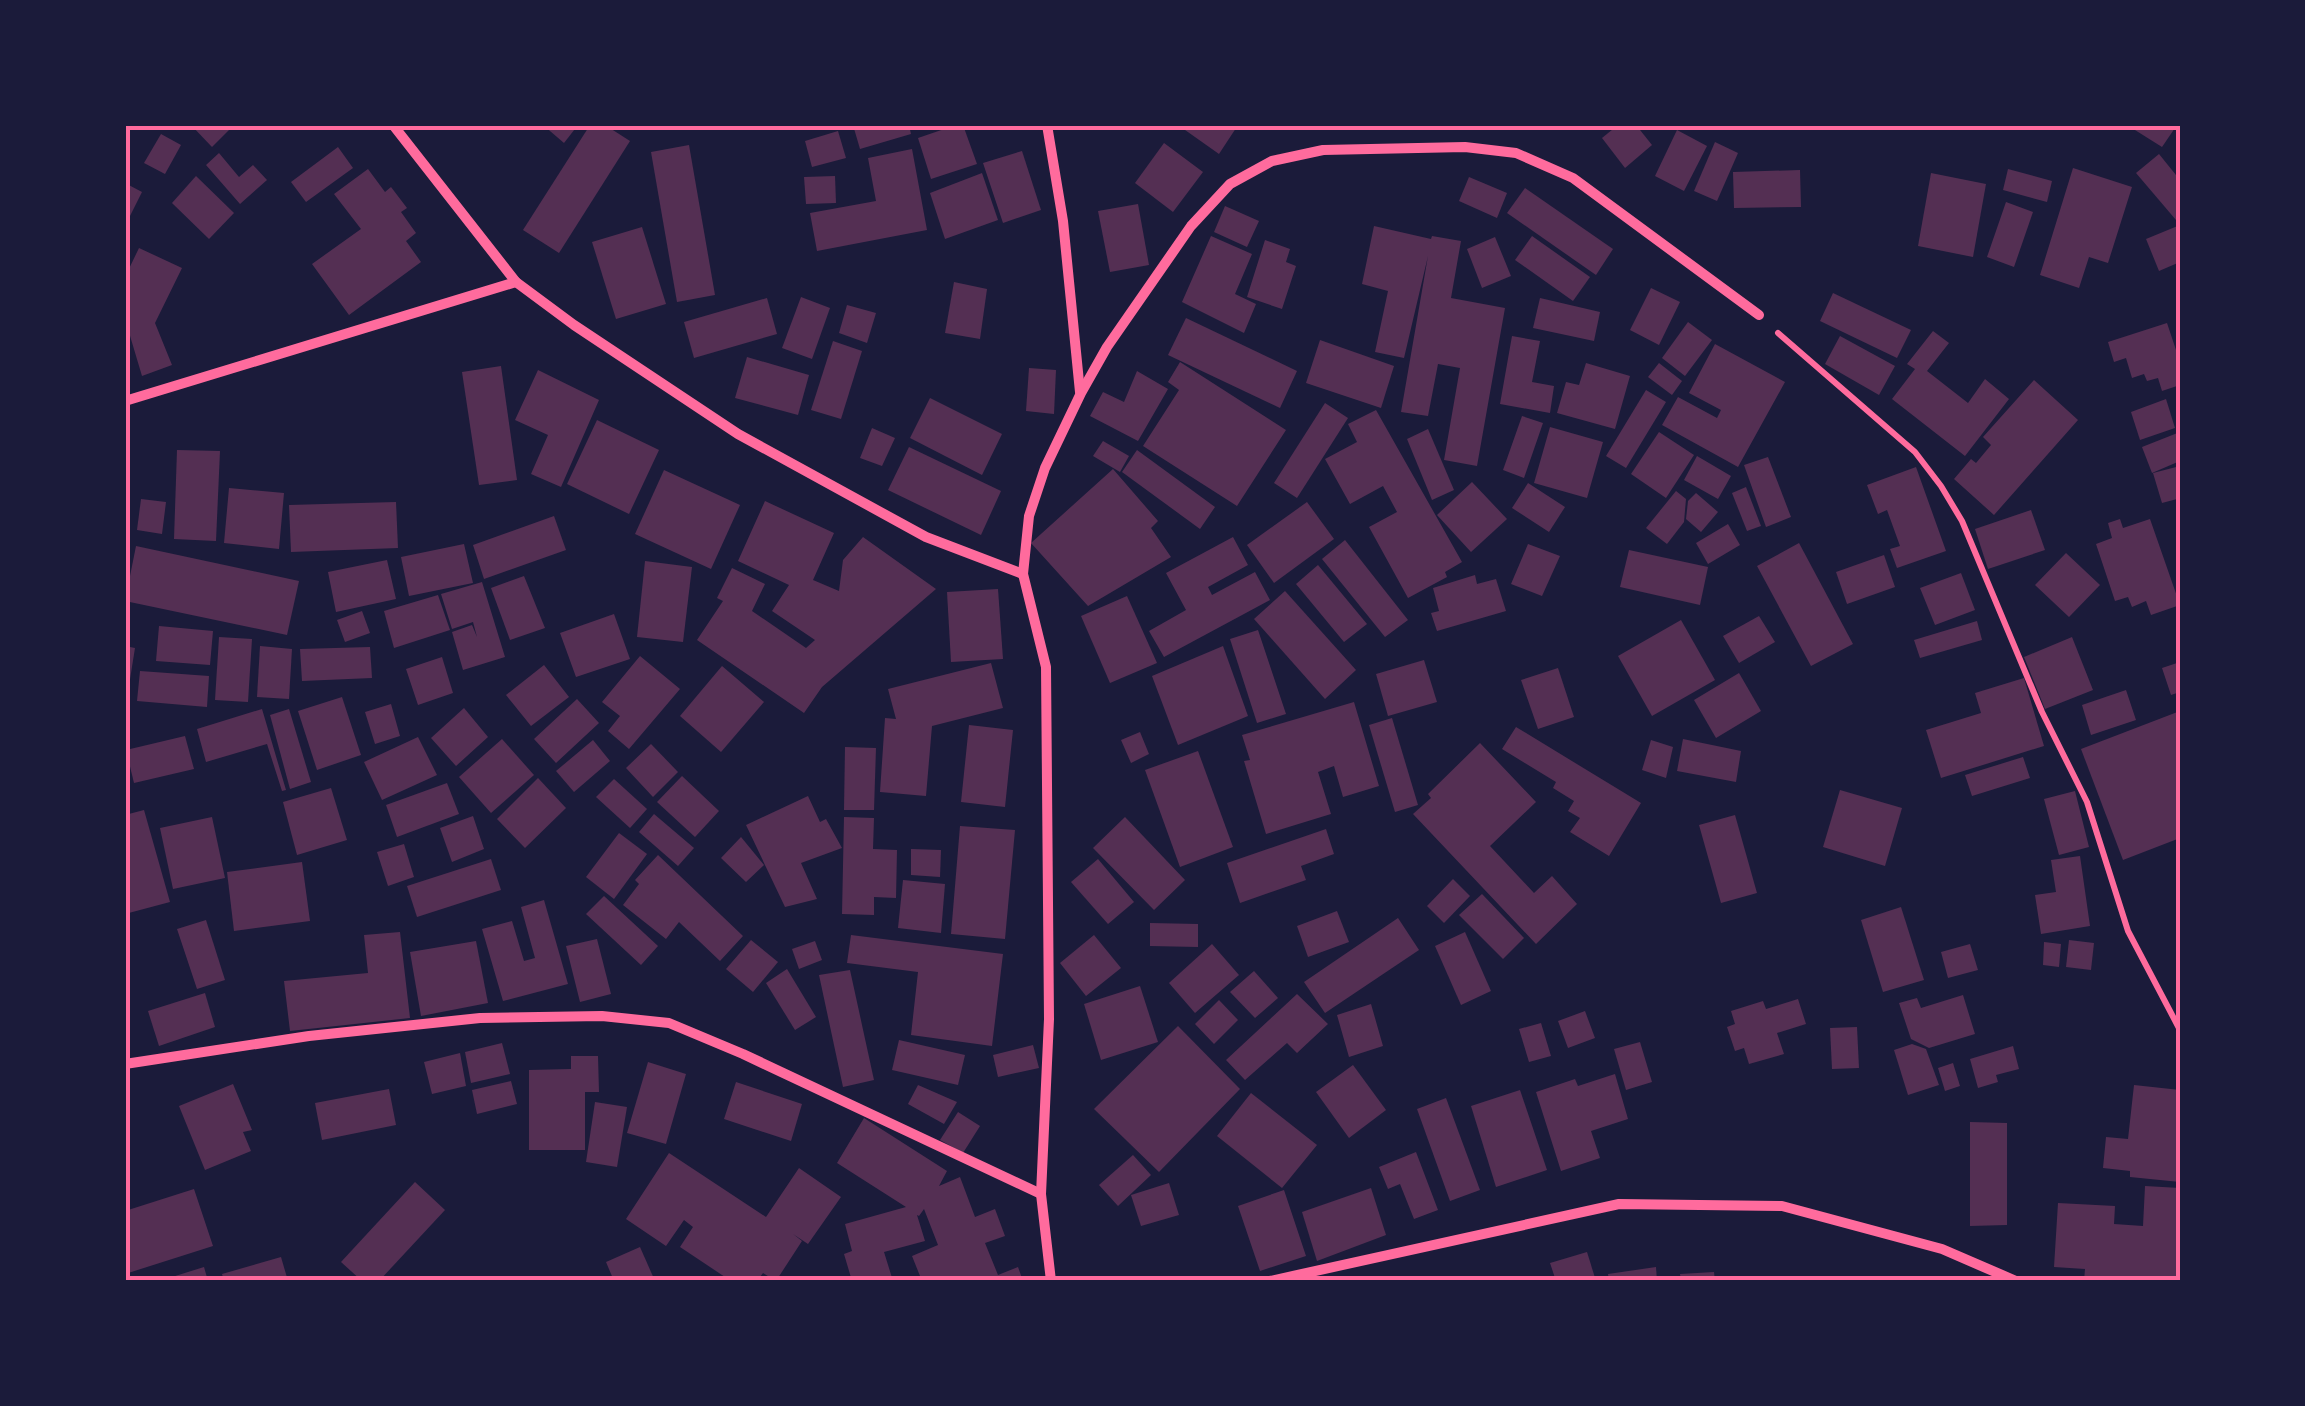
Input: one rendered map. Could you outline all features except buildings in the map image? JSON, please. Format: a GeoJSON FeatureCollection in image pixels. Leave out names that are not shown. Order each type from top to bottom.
{"type":"FeatureCollection","features":[{"type":"Feature","properties":{"kind":"street"},"geometry":{"type":"LineString","coordinates":[[393,125],[516,282],[574,326],[738,434],[926,538],[1022,574]]}},
{"type":"Feature","properties":{"kind":"street"},"geometry":{"type":"LineString","coordinates":[[1046,125],[1063,221],[1080,393]]}},
{"type":"Feature","properties":{"kind":"street"},"geometry":{"type":"LineString","coordinates":[[1051,1281],[1042,1194],[1049,1019],[1046,667],[1022,574],[1029,516],[1045,468],[1080,393],[1191,226],[1230,184],[1272,161],[1323,150],[1465,147],[1516,154],[1574,178],[1759,315]]}},
{"type":"Feature","properties":{"kind":"street"},"geometry":{"type":"LineString","coordinates":[[125,401],[516,282]]}},
{"type":"Feature","properties":{"kind":"street"},"geometry":{"type":"LineString","coordinates":[[125,1064],[327,1034],[480,1018],[602,1016],[669,1024],[743,1054],[1042,1194]]}},
{"type":"Feature","properties":{"kind":"street"},"geometry":{"type":"LineString","coordinates":[[1270,1281],[1619,1204],[1638,1204],[1782,1206],[1942,1249],[2016,1281]]}},
{"type":"Feature","properties":{"kind":"path"},"geometry":{"type":"LineString","coordinates":[[1759,315],[1915,452],[1962,521],[2042,712],[2087,802],[2128,931],[2180,1030]]}}]}
